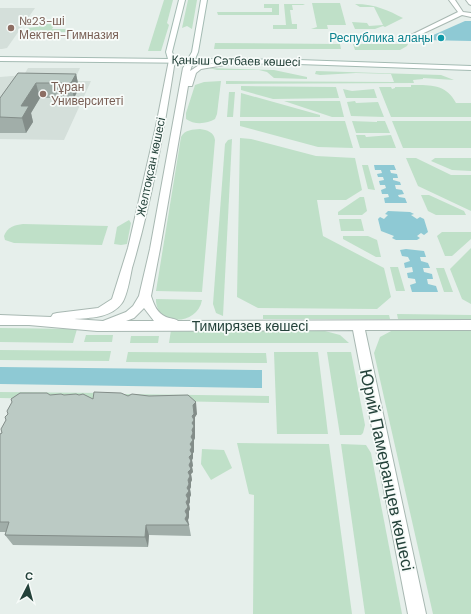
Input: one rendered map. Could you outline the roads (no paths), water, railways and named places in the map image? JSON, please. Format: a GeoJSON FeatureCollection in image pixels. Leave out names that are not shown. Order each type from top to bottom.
{"type":"FeatureCollection","features":[{"type":"Feature","properties":{"kind":"street","name":"Желтоқсан көшесі"},"geometry":{"type":"LineString","coordinates":[[87,314],[100,312],[118,301],[133,248],[160,126],[172,60],[169,52],[182,0]]}},
{"type":"Feature","properties":{"kind":"street"},"geometry":{"type":"LineString","coordinates":[[178,113],[187,68],[195,52],[204,0]]}},
{"type":"Feature","properties":{"kind":"street"},"geometry":{"type":"LineString","coordinates":[[452,0],[461,13]]}},
{"type":"Feature","properties":{"kind":"street"},"geometry":{"type":"LineString","coordinates":[[407,39],[461,13],[471,15]]}},
{"type":"Feature","properties":{"kind":"street","name":"Қаныш Сәтбаев көшесі"},"geometry":{"type":"LineString","coordinates":[[0,59],[191,60],[342,63],[471,68]]}},
{"type":"Feature","properties":{"kind":"street"},"geometry":{"type":"LineString","coordinates":[[178,113],[192,75],[196,69],[204,65],[239,61]]}},
{"type":"Feature","properties":{"kind":"street","name":"Желтоқсан көшесі"},"geometry":{"type":"LineString","coordinates":[[145,296],[155,249],[178,113]]}},
{"type":"Feature","properties":{"kind":"street"},"geometry":{"type":"LineString","coordinates":[[160,126],[176,126]]}},
{"type":"Feature","properties":{"kind":"street"},"geometry":{"type":"LineString","coordinates":[[97,326],[116,321],[130,315],[138,308],[145,296]]}},
{"type":"Feature","properties":{"kind":"street"},"geometry":{"type":"LineString","coordinates":[[145,296],[152,314],[159,319],[195,327]]}},
{"type":"Feature","properties":{"kind":"street","name":"Тимирязев көшесі"},"geometry":{"type":"LineString","coordinates":[[29,320],[87,314]]}},
{"type":"Feature","properties":{"kind":"street","name":"Тимирязев көшесі"},"geometry":{"type":"LineString","coordinates":[[0,320],[29,320],[97,326],[195,327],[471,325]]}},
{"type":"Feature","properties":{"kind":"street","name":"Юрий Памеранцев көшесі"},"geometry":{"type":"LineString","coordinates":[[358,325],[417,614]]}},
{"type":"Feature","properties":{"kind":"water"},"geometry":{"type":"Polygon","coordinates":[[[465,21],[471,21],[471,41],[422,40],[465,21]]]}},
{"type":"Feature","properties":{"kind":"water"},"geometry":{"type":"Polygon","coordinates":[[[374,165],[394,165],[396,170],[390,170],[391,173],[397,174],[398,178],[393,178],[393,180],[400,182],[401,185],[395,185],[396,189],[402,190],[404,194],[398,195],[399,197],[405,198],[407,203],[385,203],[384,198],[389,197],[388,194],[382,194],[381,190],[386,188],[385,185],[380,185],[379,181],[384,180],[383,177],[378,177],[377,174],[382,173],[381,170],[375,170],[374,165]]]}},
{"type":"Feature","properties":{"kind":"water"},"geometry":{"type":"Polygon","coordinates":[[[388,211],[410,212],[414,214],[411,215],[417,219],[420,217],[424,219],[428,232],[424,235],[421,233],[417,236],[420,238],[417,240],[396,240],[392,238],[394,236],[381,231],[378,219],[380,217],[384,219],[388,215],[385,214],[388,211]]]}},
{"type":"Feature","properties":{"kind":"water"},"geometry":{"type":"Polygon","coordinates":[[[406,249],[424,251],[426,257],[420,257],[421,261],[428,263],[430,268],[423,268],[424,272],[432,274],[433,279],[427,279],[428,284],[436,286],[438,292],[412,292],[410,285],[416,283],[415,279],[408,278],[407,273],[413,272],[412,267],[405,268],[404,263],[410,261],[408,257],[402,256],[400,250],[406,249]]]}},
{"type":"Feature","properties":{"kind":"water"},"geometry":{"type":"Polygon","coordinates":[[[0,367],[262,370],[262,388],[0,384],[0,367]]]}},
{"type":"Feature","properties":{"kind":"place","name":"№23-ші Мектеп-Гимназия"},"geometry":{"type":"Point","coordinates":[11,28]}},
{"type":"Feature","properties":{"kind":"place","name":"Республика алаңы"},"geometry":{"type":"Point","coordinates":[441,38]}},
{"type":"Feature","properties":{"kind":"place","name":"Тұран Университеті"},"geometry":{"type":"Point","coordinates":[43,94]}}]}
